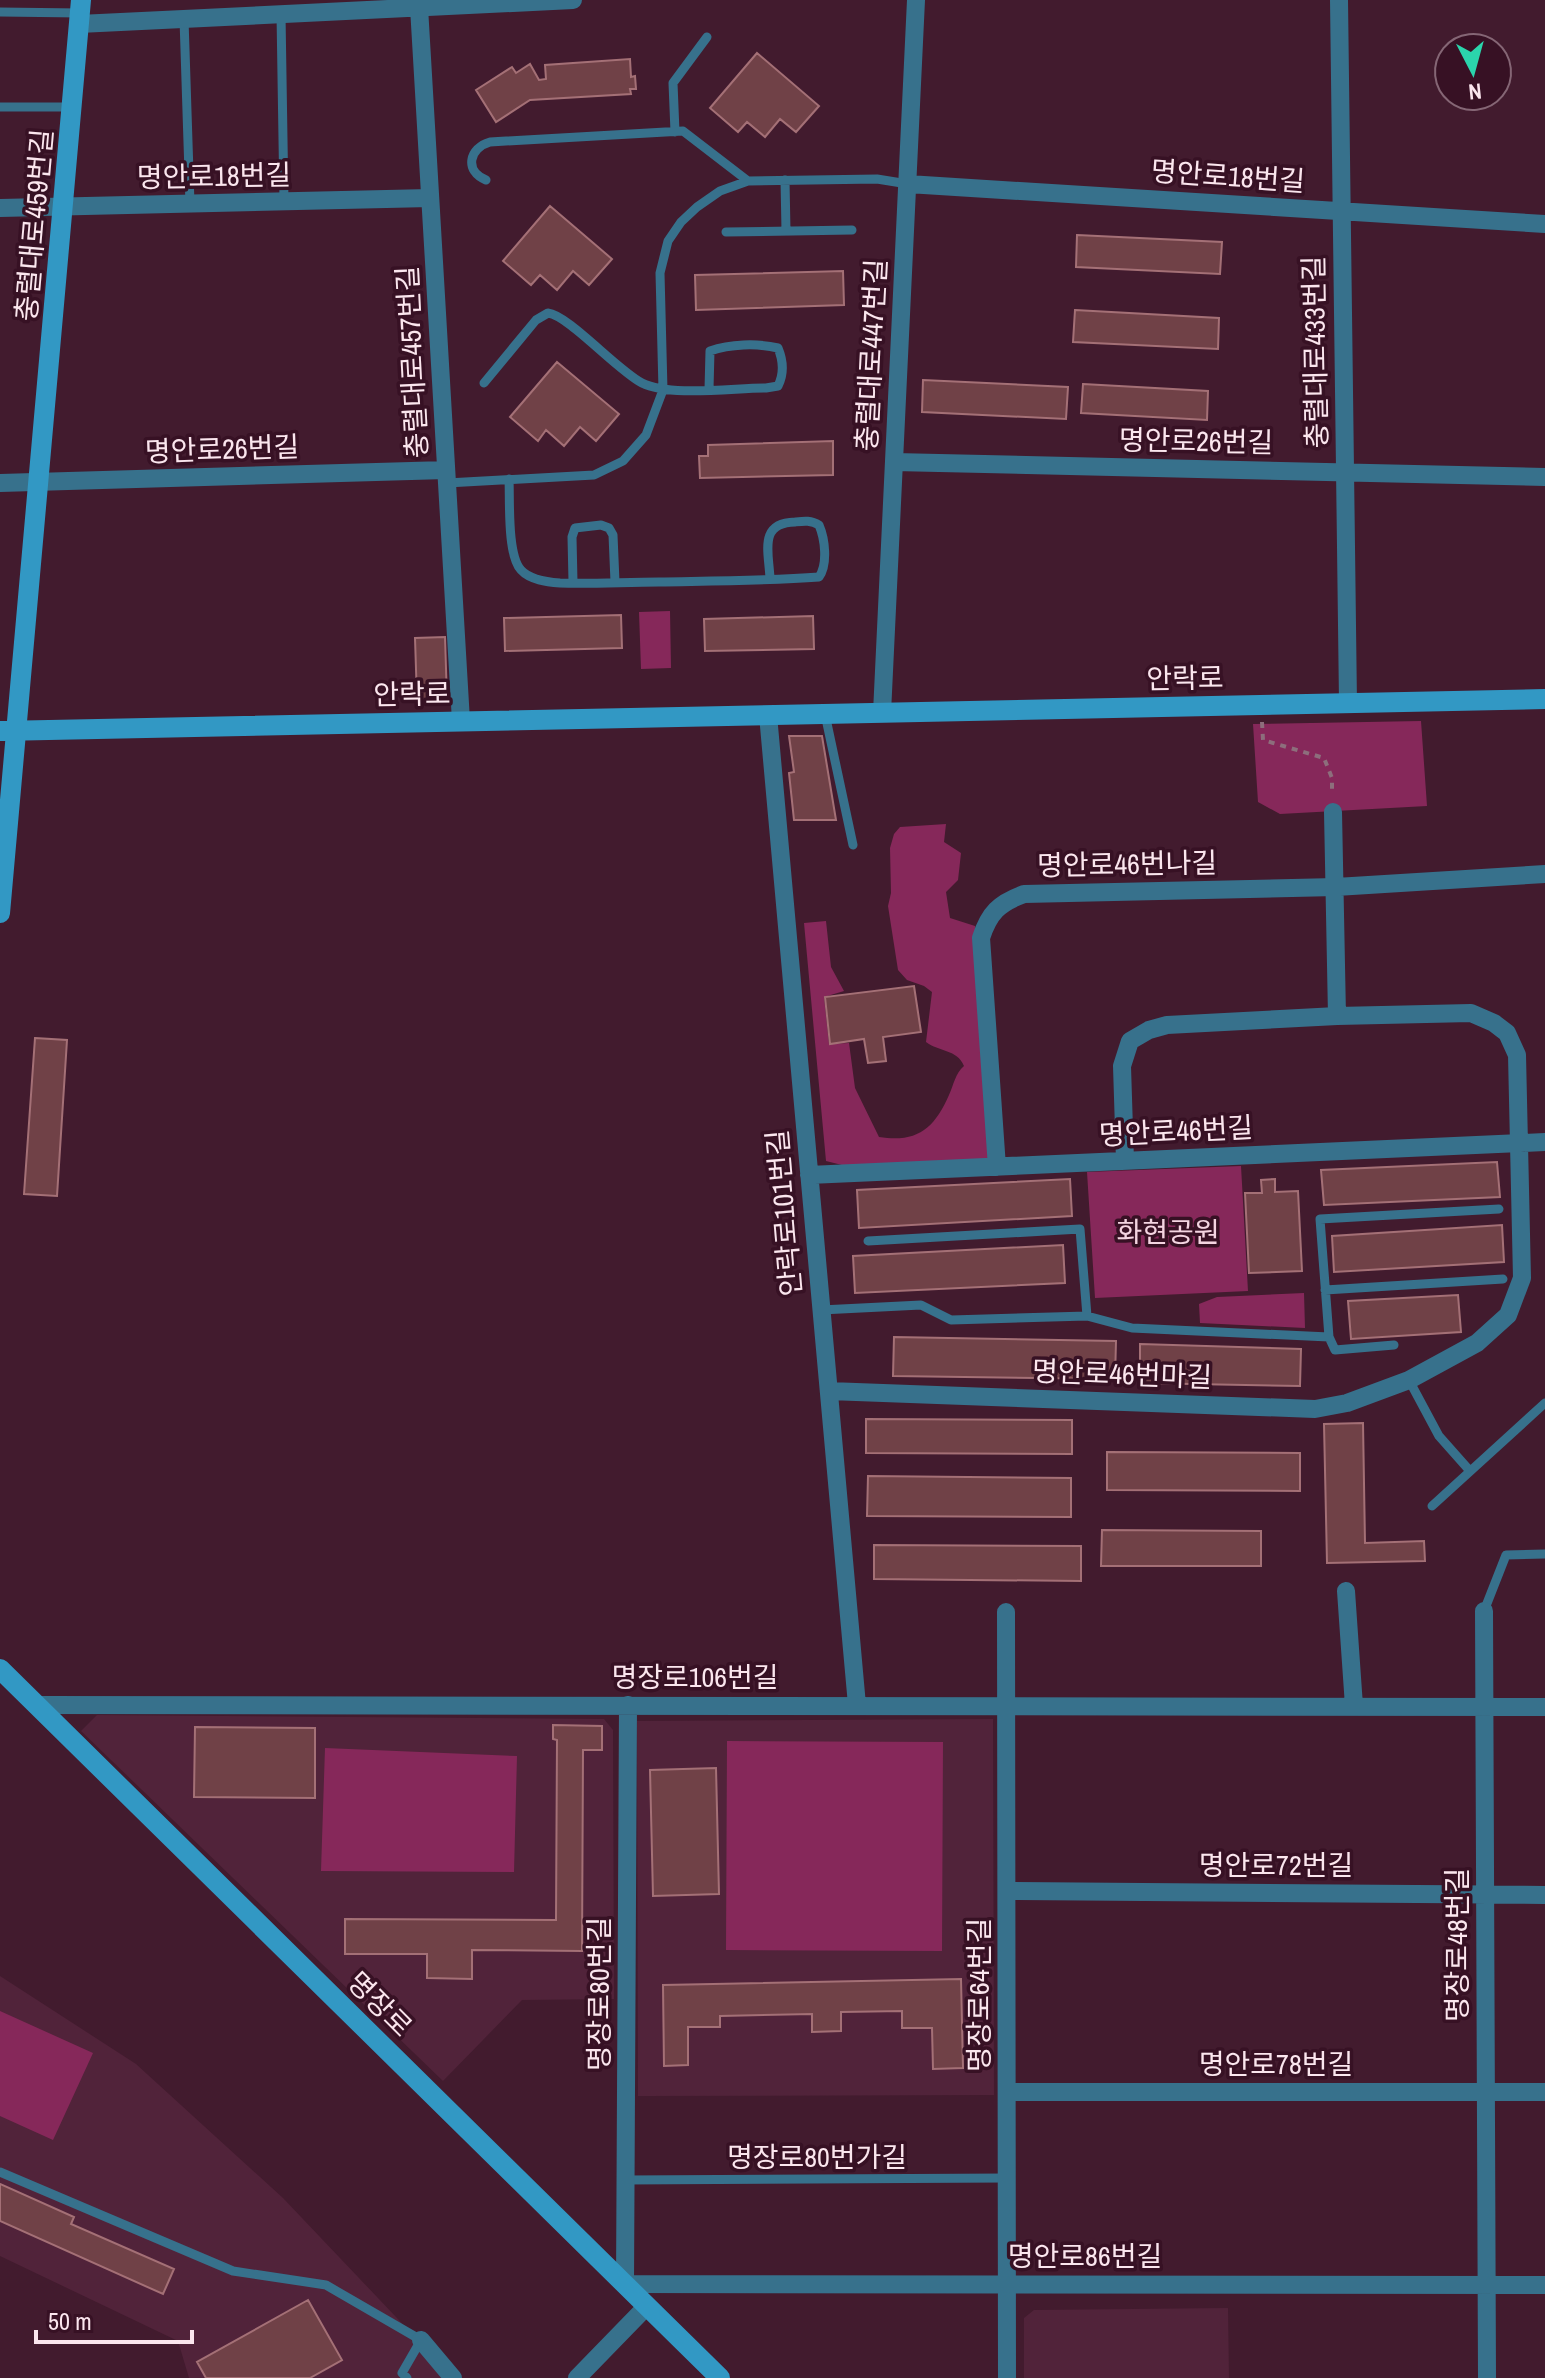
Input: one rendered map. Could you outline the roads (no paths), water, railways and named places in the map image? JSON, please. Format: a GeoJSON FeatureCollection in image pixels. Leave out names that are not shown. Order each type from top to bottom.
{"type":"FeatureCollection","features":[{"type":"Feature","properties":{"kind":"main road","name":"충렬대로459번길"},"geometry":{"type":"LineString","coordinates":[[0,913],[9,731],[40,483],[80,12]]}},
{"type":"Feature","properties":{"kind":"main road","name":"안락로"},"geometry":{"type":"LineString","coordinates":[[9,731],[1545,699]]}},
{"type":"Feature","properties":{"kind":"main road","name":"명장로"},"geometry":{"type":"LineString","coordinates":[[0,1669],[720,2378]]}},
{"type":"Feature","properties":{"kind":"street"},"geometry":{"type":"LineString","coordinates":[[80,12],[184,19],[420,4],[573,0]]}},
{"type":"Feature","properties":{"kind":"street","name":"충렬대로447번길"},"geometry":{"type":"LineString","coordinates":[[882,713],[916,0]]}},
{"type":"Feature","properties":{"kind":"street","name":"충렬대로433번길"},"geometry":{"type":"LineString","coordinates":[[1339,0],[1348,703]]}},
{"type":"Feature","properties":{"kind":"street","name":"충렬대로457번길"},"geometry":{"type":"LineString","coordinates":[[420,4],[461,721]]}},
{"type":"Feature","properties":{"kind":"street","name":"명안로18번길"},"geometry":{"type":"LineString","coordinates":[[908,184],[1545,224]]}},
{"type":"Feature","properties":{"kind":"street","name":"명안로18번길"},"geometry":{"type":"LineString","coordinates":[[0,208],[430,198]]}},
{"type":"Feature","properties":{"kind":"street","name":"명안로26번길"},"geometry":{"type":"LineString","coordinates":[[894,462],[1545,477]]}},
{"type":"Feature","properties":{"kind":"street","name":"명안로26번길"},"geometry":{"type":"LineString","coordinates":[[0,483],[446,476]]}},
{"type":"Feature","properties":{"kind":"street","name":"안락로101번길"},"geometry":{"type":"LineString","coordinates":[[768,715],[857,1705]]}},
{"type":"Feature","properties":{"kind":"street"},"geometry":{"type":"LineString","coordinates":[[1333,812],[1337,1016]]}},
{"type":"Feature","properties":{"kind":"street","name":"명안로46번나길"},"geometry":{"type":"LineString","coordinates":[[997,1167],[981,938],[988,916],[1002,902],[1024,894],[1336,887],[1545,874]]}},
{"type":"Feature","properties":{"kind":"street","name":"명안로46번마길"},"geometry":{"type":"LineString","coordinates":[[829,1391],[1315,1409],[1347,1403],[1409,1380],[1477,1343],[1508,1315],[1522,1278],[1517,1055],[1507,1033],[1494,1023],[1471,1013],[1337,1016],[1167,1025],[1149,1030],[1130,1041],[1122,1066],[1125,1161]]}},
{"type":"Feature","properties":{"kind":"street","name":"명안로46번길"},"geometry":{"type":"LineString","coordinates":[[809,1175],[1545,1142]]}},
{"type":"Feature","properties":{"kind":"street"},"geometry":{"type":"LineString","coordinates":[[1346,1591],[1354,1706]]}},
{"type":"Feature","properties":{"kind":"street","name":"명장로48번길"},"geometry":{"type":"LineString","coordinates":[[1484,1611],[1487,2378]]}},
{"type":"Feature","properties":{"kind":"street","name":"명장로64번길"},"geometry":{"type":"LineString","coordinates":[[1006,1612],[1007,2378]]}},
{"type":"Feature","properties":{"kind":"street","name":"명장로106번길"},"geometry":{"type":"LineString","coordinates":[[36,1705],[1545,1707]]}},
{"type":"Feature","properties":{"kind":"street","name":"명장로80번길"},"geometry":{"type":"LineString","coordinates":[[625,2284],[628,1705]]}},
{"type":"Feature","properties":{"kind":"street","name":"명안로72번길"},"geometry":{"type":"LineString","coordinates":[[1007,1891],[1545,1895]]}},
{"type":"Feature","properties":{"kind":"street","name":"명안로78번길"},"geometry":{"type":"LineString","coordinates":[[1007,2092],[1545,2092]]}},
{"type":"Feature","properties":{"kind":"street","name":"명안로86번길"},"geometry":{"type":"LineString","coordinates":[[625,2284],[1545,2285]]}},
{"type":"Feature","properties":{"kind":"street"},"geometry":{"type":"LineString","coordinates":[[577,2378],[647,2306]]}},
{"type":"Feature","properties":{"kind":"street"},"geometry":{"type":"LineString","coordinates":[[421,2340],[453,2378]]}},
{"type":"Feature","properties":{"kind":"lane"},"geometry":{"type":"LineString","coordinates":[[0,12],[80,12]]}},
{"type":"Feature","properties":{"kind":"lane"},"geometry":{"type":"LineString","coordinates":[[281,14],[284,202]]}},
{"type":"Feature","properties":{"kind":"lane"},"geometry":{"type":"LineString","coordinates":[[184,19],[190,204]]}},
{"type":"Feature","properties":{"kind":"lane"},"geometry":{"type":"LineString","coordinates":[[675,132],[673,83],[707,37]]}},
{"type":"Feature","properties":{"kind":"lane","name":"충렬대로459번길"},"geometry":{"type":"LineString","coordinates":[[0,107],[72,107]]}},
{"type":"Feature","properties":{"kind":"lane"},"geometry":{"type":"LineString","coordinates":[[486,180],[478,177],[471,166],[471,156],[480,144],[683,131],[748,181]]}},
{"type":"Feature","properties":{"kind":"lane"},"geometry":{"type":"LineString","coordinates":[[446,476],[509,479],[594,475],[623,461],[646,435],[663,390],[660,273],[668,241],[681,222],[720,191],[748,181],[877,179],[908,184]]}},
{"type":"Feature","properties":{"kind":"lane"},"geometry":{"type":"LineString","coordinates":[[785,180],[786,231]]}},
{"type":"Feature","properties":{"kind":"lane"},"geometry":{"type":"LineString","coordinates":[[726,232],[852,230]]}},
{"type":"Feature","properties":{"kind":"lane"},"geometry":{"type":"LineString","coordinates":[[484,383],[536,320],[548,313],[563,318],[592,345],[641,382],[663,390],[709,389],[778,386],[782,378],[782,357],[778,348],[767,345],[722,347],[710,351],[709,389]]}},
{"type":"Feature","properties":{"kind":"lane"},"geometry":{"type":"LineString","coordinates":[[509,479],[514,560],[522,572],[535,579],[615,582],[770,579],[819,577],[824,570],[823,533],[819,525],[811,521],[783,522],[773,526],[769,534],[770,579]]}},
{"type":"Feature","properties":{"kind":"lane"},"geometry":{"type":"LineString","coordinates":[[573,582],[572,537],[575,528],[601,525],[609,528],[613,535],[615,582]]}},
{"type":"Feature","properties":{"kind":"lane"},"geometry":{"type":"LineString","coordinates":[[825,714],[853,845]]}},
{"type":"Feature","properties":{"kind":"lane"},"geometry":{"type":"LineString","coordinates":[[1394,1345],[1335,1350],[1329,1337],[1320,1219],[1499,1209]]}},
{"type":"Feature","properties":{"kind":"lane"},"geometry":{"type":"LineString","coordinates":[[868,1241],[1080,1229],[1087,1316]]}},
{"type":"Feature","properties":{"kind":"lane"},"geometry":{"type":"LineString","coordinates":[[1325,1290],[1503,1279]]}},
{"type":"Feature","properties":{"kind":"lane"},"geometry":{"type":"LineString","coordinates":[[821,1310],[921,1305],[951,1320],[1087,1316],[1132,1328],[1329,1337]]}},
{"type":"Feature","properties":{"kind":"lane"},"geometry":{"type":"LineString","coordinates":[[1409,1380],[1439,1436],[1470,1471]]}},
{"type":"Feature","properties":{"kind":"lane"},"geometry":{"type":"LineString","coordinates":[[1432,1506],[1545,1403]]}},
{"type":"Feature","properties":{"kind":"lane","name":"명장로48번길"},"geometry":{"type":"LineString","coordinates":[[1484,1611],[1506,1555],[1545,1554]]}},
{"type":"Feature","properties":{"kind":"lane"},"geometry":{"type":"LineString","coordinates":[[0,2172],[233,2271],[326,2285],[421,2340],[402,2373],[407,2378]]}},
{"type":"Feature","properties":{"kind":"lane","name":"명장로80번가길"},"geometry":{"type":"LineString","coordinates":[[626,2180],[1007,2178]]}},
{"type":"Feature","properties":{"kind":"park label","name":"화현공원"},"geometry":{"type":"Point","coordinates":[1168,1232]}}]}
